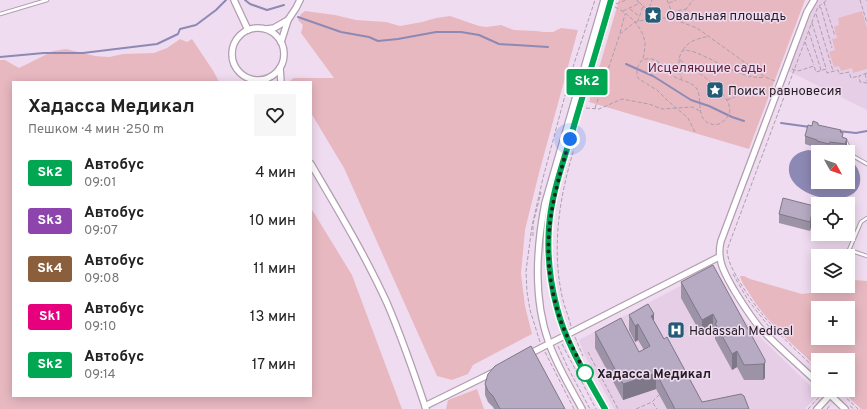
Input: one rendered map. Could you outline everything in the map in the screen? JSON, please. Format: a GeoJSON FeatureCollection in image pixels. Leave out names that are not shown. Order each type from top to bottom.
{"type":"FeatureCollection","features":[{"type":"Feature","properties":{"kind":"street"},"geometry":{"type":"LineString","coordinates":[[234,0],[248,30]]}},
{"type":"Feature","properties":{"kind":"street"},"geometry":{"type":"LineString","coordinates":[[281,42],[288,20],[300,0]]}},
{"type":"Feature","properties":{"kind":"street"},"geometry":{"type":"LineString","coordinates":[[582,409],[561,372],[546,332],[539,293],[538,272],[540,228],[555,166],[604,0]]}},
{"type":"Feature","properties":{"kind":"street"},"geometry":{"type":"LineString","coordinates":[[605,409],[579,362],[557,310],[549,269],[548,248],[552,203],[561,167],[614,2]]}},
{"type":"Feature","properties":{"kind":"street"},"geometry":{"type":"LineString","coordinates":[[811,376],[760,326],[746,309],[727,278],[720,263],[719,249],[807,12],[816,2]]}},
{"type":"Feature","properties":{"kind":"street"},"geometry":{"type":"LineString","coordinates":[[267,29],[273,32],[281,42],[284,53],[283,61],[280,68],[274,75],[266,79],[252,80],[237,70],[233,63],[232,47],[236,40],[241,34],[248,30],[254,28],[274,28],[288,20]]}},
{"type":"Feature","properties":{"kind":"street"},"geometry":{"type":"LineString","coordinates":[[280,68],[281,81]]}},
{"type":"Feature","properties":{"kind":"street"},"geometry":{"type":"LineString","coordinates":[[312,166],[347,226],[374,277],[400,336],[425,407],[497,371]]}},
{"type":"Feature","properties":{"kind":"street"},"geometry":{"type":"LineString","coordinates":[[523,357],[719,258]]}},
{"type":"Feature","properties":{"kind":"street"},"geometry":{"type":"LineString","coordinates":[[817,409],[828,397]]}},
{"type":"Feature","properties":{"kind":"street"},"geometry":{"type":"LineString","coordinates":[[832,397],[845,409]]}},
{"type":"Feature","properties":{"kind":"lane"},"geometry":{"type":"LineString","coordinates":[[0,14],[47,0]]}},
{"type":"Feature","properties":{"kind":"lane"},"geometry":{"type":"LineString","coordinates":[[842,137],[853,156],[867,164]]}},
{"type":"Feature","properties":{"kind":"lane"},"geometry":{"type":"LineString","coordinates":[[867,218],[861,222],[849,250],[867,256]]}},
{"type":"Feature","properties":{"kind":"path"},"geometry":{"type":"LineString","coordinates":[[614,2],[626,0]]}},
{"type":"Feature","properties":{"kind":"path"},"geometry":{"type":"LineString","coordinates":[[637,0],[648,10]]}},
{"type":"Feature","properties":{"kind":"path"},"geometry":{"type":"LineString","coordinates":[[645,20],[652,0]]}},
{"type":"Feature","properties":{"kind":"path"},"geometry":{"type":"LineString","coordinates":[[667,0],[677,21]]}},
{"type":"Feature","properties":{"kind":"path"},"geometry":{"type":"LineString","coordinates":[[668,3],[676,0]]}},
{"type":"Feature","properties":{"kind":"path"},"geometry":{"type":"LineString","coordinates":[[677,21],[692,0]]}},
{"type":"Feature","properties":{"kind":"path"},"geometry":{"type":"LineString","coordinates":[[811,364],[766,320],[750,299],[728,260],[727,250],[808,31],[818,7],[828,0]]}},
{"type":"Feature","properties":{"kind":"path"},"geometry":{"type":"LineString","coordinates":[[860,0],[867,23]]}},
{"type":"Feature","properties":{"kind":"path"},"geometry":{"type":"LineString","coordinates":[[814,10],[816,2]]}},
{"type":"Feature","properties":{"kind":"path"},"geometry":{"type":"LineString","coordinates":[[824,2],[835,36]]}},
{"type":"Feature","properties":{"kind":"path"},"geometry":{"type":"LineString","coordinates":[[622,12],[640,3]]}},
{"type":"Feature","properties":{"kind":"path"},"geometry":{"type":"LineString","coordinates":[[636,23],[643,6]]}},
{"type":"Feature","properties":{"kind":"path"},"geometry":{"type":"LineString","coordinates":[[615,7],[636,23],[643,34],[645,44],[643,60],[637,68],[637,76],[639,79],[657,90],[688,118],[695,132]]}},
{"type":"Feature","properties":{"kind":"path"},"geometry":{"type":"LineString","coordinates":[[818,7],[821,8],[832,48]]}},
{"type":"Feature","properties":{"kind":"path"},"geometry":{"type":"LineString","coordinates":[[630,8],[639,16]]}},
{"type":"Feature","properties":{"kind":"path"},"geometry":{"type":"LineString","coordinates":[[672,12],[687,8]]}},
{"type":"Feature","properties":{"kind":"path"},"geometry":{"type":"LineString","coordinates":[[595,108],[620,34],[625,14]]}},
{"type":"Feature","properties":{"kind":"path"},"geometry":{"type":"LineString","coordinates":[[815,14],[833,71]]}},
{"type":"Feature","properties":{"kind":"path"},"geometry":{"type":"LineString","coordinates":[[620,34],[636,23],[645,20],[670,18],[697,28],[765,77],[775,81]]}},
{"type":"Feature","properties":{"kind":"path"},"geometry":{"type":"LineString","coordinates":[[812,22],[827,73],[838,70],[839,74],[849,72],[851,78],[866,74],[867,81]]}},
{"type":"Feature","properties":{"kind":"path"},"geometry":{"type":"LineString","coordinates":[[808,31],[821,70]]}},
{"type":"Feature","properties":{"kind":"path"},"geometry":{"type":"LineString","coordinates":[[735,221],[804,35]]}},
{"type":"Feature","properties":{"kind":"path"},"geometry":{"type":"LineString","coordinates":[[682,80],[678,65],[682,51],[688,43],[696,39],[709,36]]}},
{"type":"Feature","properties":{"kind":"path"},"geometry":{"type":"LineString","coordinates":[[805,40],[816,72],[826,69]]}},
{"type":"Feature","properties":{"kind":"path"},"geometry":{"type":"LineString","coordinates":[[682,51],[690,50],[723,66],[747,75],[757,78],[765,77]]}},
{"type":"Feature","properties":{"kind":"path"},"geometry":{"type":"LineString","coordinates":[[643,60],[651,58],[657,61],[670,75],[693,85],[700,99],[700,111],[702,117],[711,124],[719,124],[723,122],[729,109],[726,100],[719,89],[710,80],[679,58]]}},
{"type":"Feature","properties":{"kind":"path"},"geometry":{"type":"LineString","coordinates":[[798,71],[814,66]]}},
{"type":"Feature","properties":{"kind":"path"},"geometry":{"type":"LineString","coordinates":[[859,76],[860,82],[867,83]]}},
{"type":"Feature","properties":{"kind":"path"},"geometry":{"type":"LineString","coordinates":[[726,100],[739,95]]}},
{"type":"Feature","properties":{"kind":"path"},"geometry":{"type":"LineString","coordinates":[[585,108],[600,109],[622,99],[628,99],[662,109],[692,108],[700,111]]}},
{"type":"Feature","properties":{"kind":"path"},"geometry":{"type":"LineString","coordinates":[[575,144],[559,210],[557,256],[561,292],[573,331],[584,359]]}},
{"type":"Feature","properties":{"kind":"path"},"geometry":{"type":"LineString","coordinates":[[727,242],[725,250],[726,258],[732,273],[748,300],[774,333]]}},
{"type":"Feature","properties":{"kind":"path"},"geometry":{"type":"LineString","coordinates":[[538,334],[546,332]]}},
{"type":"Feature","properties":{"kind":"path"},"geometry":{"type":"LineString","coordinates":[[590,409],[559,348],[563,346],[596,409]]}},
{"type":"Feature","properties":{"kind":"path"},"geometry":{"type":"LineString","coordinates":[[791,349],[796,354]]}},
{"type":"Feature","properties":{"kind":"path"},"geometry":{"type":"LineString","coordinates":[[588,352],[618,409]]}},
{"type":"Feature","properties":{"kind":"path"},"geometry":{"type":"LineString","coordinates":[[636,409],[652,402],[659,395]]}},
{"type":"Feature","properties":{"kind":"path"},"geometry":{"type":"LineString","coordinates":[[808,409],[819,397]]}},
{"type":"Feature","properties":{"kind":"path"},"geometry":{"type":"LineString","coordinates":[[845,397],[858,409]]}},
{"type":"Feature","properties":{"kind":"path"},"geometry":{"type":"LineString","coordinates":[[652,402],[657,409]]}},
{"type":"Feature","properties":{"kind":"shaded area"},"geometry":{"type":"Polygon","coordinates":[[[818,0],[867,0],[867,110],[788,71],[811,9],[818,0]]]}},
{"type":"Feature","properties":{"kind":"shaded area"},"geometry":{"type":"Polygon","coordinates":[[[811,150],[811,189],[855,189],[855,165],[859,171],[860,176],[858,188],[850,195],[844,197],[822,197],[799,188],[791,178],[789,167],[791,160],[801,152],[811,150]]]}},
{"type":"Feature","properties":{"kind":"shaded area","name":"Hadassah Medical"},"geometry":{"type":"Polygon","coordinates":[[[712,269],[744,319],[763,340],[811,386],[811,397],[816,397],[805,409],[614,409],[584,354],[579,340],[712,269]]]}},
{"type":"Feature","properties":{"kind":"green space","name":"Исцеляющие сады"},"geometry":{"type":"Polygon","coordinates":[[[619,0],[805,0],[749,149],[589,102],[619,0]]]}},
{"type":"Feature","properties":{"kind":"green space"},"geometry":{"type":"Polygon","coordinates":[[[305,11],[335,15],[356,20],[386,22],[400,26],[450,16],[486,27],[501,25],[514,30],[544,32],[553,32],[561,28],[578,30],[525,230],[521,274],[525,306],[532,334],[473,365],[468,374],[452,380],[437,376],[344,168],[312,115],[312,81],[290,81],[294,78],[334,78],[301,33],[303,25],[298,20],[301,14],[305,11]]]}},
{"type":"Feature","properties":{"kind":"green space"},"geometry":{"type":"Polygon","coordinates":[[[862,11],[867,28],[867,69],[853,73],[852,68],[841,71],[839,66],[834,67],[829,52],[835,50],[832,39],[837,38],[834,27],[839,25],[838,18],[862,11]]]}},
{"type":"Feature","properties":{"kind":"green space"},"geometry":{"type":"Polygon","coordinates":[[[180,39],[187,42],[192,39],[218,81],[12,81],[12,397],[312,397],[312,210],[352,275],[402,409],[0,409],[0,60],[5,60],[19,68],[53,51],[66,49],[95,56],[109,57],[123,54],[154,53],[167,48],[180,39]]]}},
{"type":"Feature","properties":{"kind":"green space"},"geometry":{"type":"Polygon","coordinates":[[[740,276],[802,294],[855,293],[855,280],[867,281],[867,409],[861,409],[848,397],[855,397],[855,353],[811,353],[811,362],[772,324],[756,304],[740,276]]]}},
{"type":"Feature","properties":{"kind":"green space"},"geometry":{"type":"Polygon","coordinates":[[[477,389],[484,409],[446,409],[448,400],[477,389]]]}},
{"type":"Feature","properties":{"kind":"building"},"geometry":{"type":"Polygon","coordinates":[[[813,121],[818,123],[818,125],[841,130],[840,132],[843,133],[842,137],[847,139],[845,144],[830,142],[829,144],[805,136],[808,125],[812,126],[813,121]]]}},
{"type":"Feature","properties":{"kind":"building"},"geometry":{"type":"Polygon","coordinates":[[[783,198],[811,205],[810,222],[779,214],[783,198]]]}},
{"type":"Feature","properties":{"kind":"building"},"geometry":{"type":"Polygon","coordinates":[[[713,265],[765,360],[765,363],[744,365],[737,351],[732,354],[715,323],[717,322],[713,314],[702,320],[681,282],[713,265]]]}},
{"type":"Feature","properties":{"kind":"building"},"geometry":{"type":"Polygon","coordinates":[[[648,304],[654,314],[651,316],[664,339],[667,337],[702,402],[741,394],[744,396],[749,409],[674,409],[656,373],[623,384],[595,332],[621,318],[639,352],[650,346],[638,324],[635,326],[629,315],[648,304]]]}},
{"type":"Feature","properties":{"kind":"building"},"geometry":{"type":"Polygon","coordinates":[[[531,346],[565,409],[500,409],[493,396],[488,391],[485,384],[488,374],[495,366],[531,346]]]}},
{"type":"Feature","properties":{"kind":"waterway"},"geometry":{"type":"LineString","coordinates":[[0,57],[44,53],[83,53],[157,44],[178,34],[180,29],[196,25],[216,10],[226,0]]}},
{"type":"Feature","properties":{"kind":"waterway"},"geometry":{"type":"LineString","coordinates":[[245,0],[250,4],[267,10],[284,5]]}},
{"type":"Feature","properties":{"kind":"waterway"},"geometry":{"type":"LineString","coordinates":[[298,17],[341,32],[369,37],[378,41],[436,32],[461,32],[479,35],[499,44],[548,47]]}},
{"type":"Feature","properties":{"kind":"waterway"},"geometry":{"type":"LineString","coordinates":[[626,64],[653,76],[691,100],[744,121]]}},
{"type":"Feature","properties":{"kind":"waterway"},"geometry":{"type":"LineString","coordinates":[[781,123],[810,127]]}},
{"type":"Feature","properties":{"kind":"waterway"},"geometry":{"type":"LineString","coordinates":[[838,131],[856,133],[867,131]]}},
{"type":"Feature","properties":{"kind":"bus line","name":"Sk2"},"geometry":{"type":"LineString","coordinates":[[605,409],[579,362],[557,310],[549,269],[548,248],[552,203],[561,167],[611,0]]}},
{"type":"Feature","properties":{"kind":"place","name":"Овальная площадь"},"geometry":{"type":"Point","coordinates":[653,15]}},
{"type":"Feature","properties":{"kind":"place","name":"Поиск равновесия"},"geometry":{"type":"Point","coordinates":[715,90]}},
{"type":"Feature","properties":{"kind":"place","name":"Hadassah Medical"},"geometry":{"type":"Point","coordinates":[676,330]}},
{"type":"Feature","properties":{"kind":"place","name":"Хадасса Медикал"},"geometry":{"type":"Point","coordinates":[585,373]}},
{"type":"Feature","properties":{"kind":"route"},"geometry":{"type":"LineString","coordinates":[[570,139],[552,203],[549,226],[549,269],[557,310],[570,343],[585,373]]}}]}
